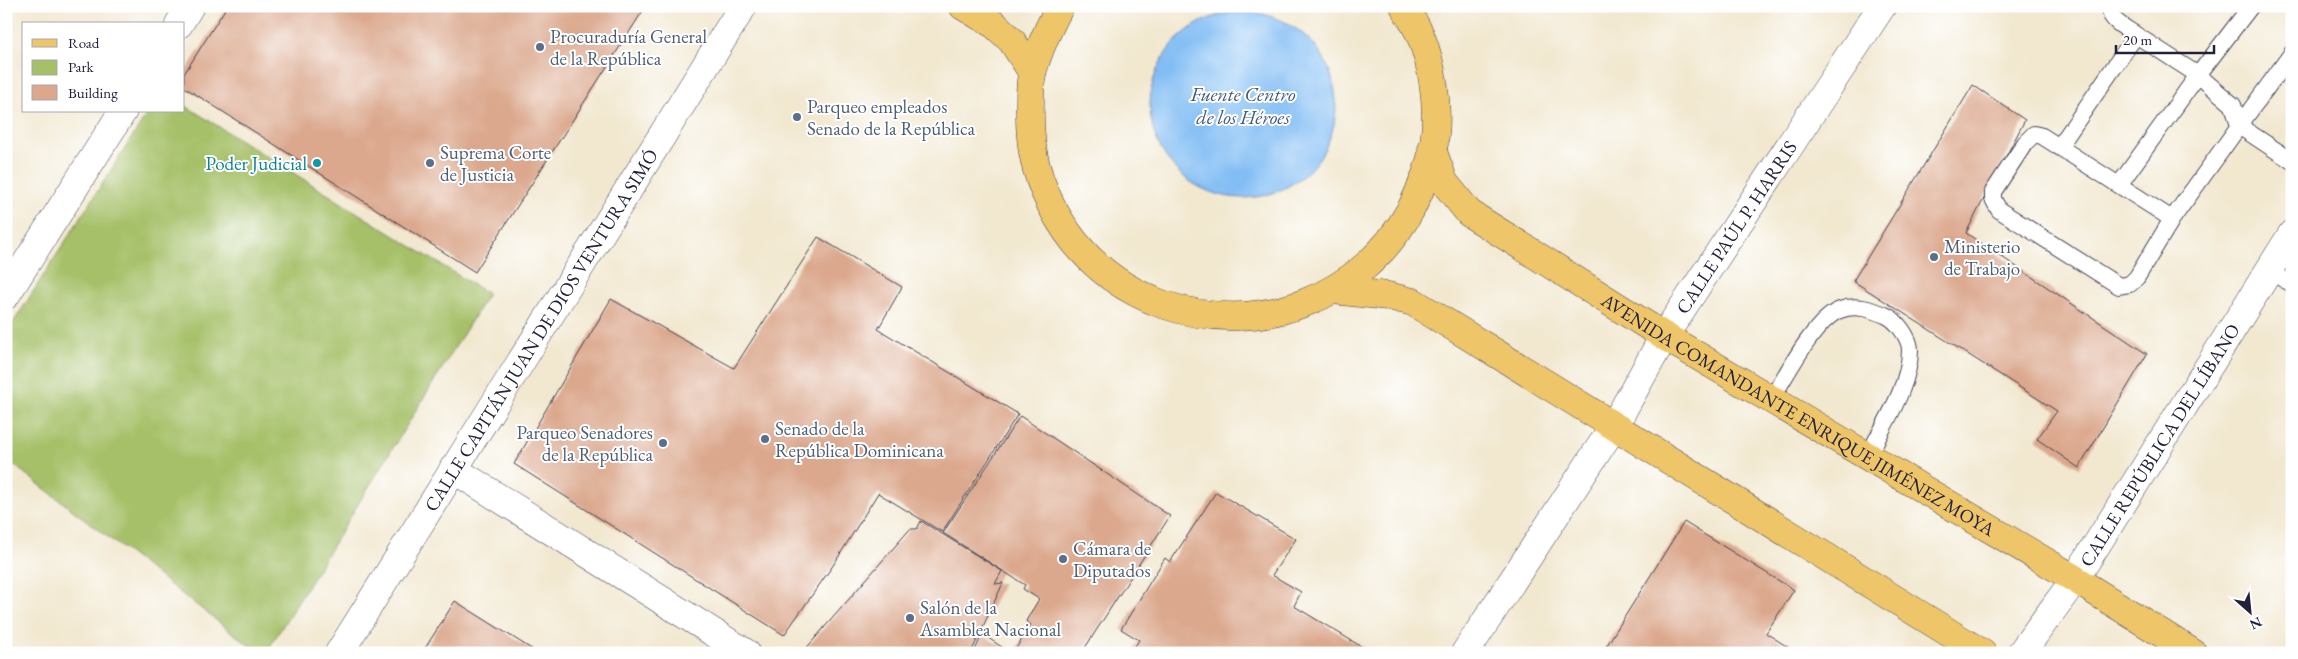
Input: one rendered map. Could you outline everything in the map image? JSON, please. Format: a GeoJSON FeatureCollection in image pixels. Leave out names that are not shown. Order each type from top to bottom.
{"type":"FeatureCollection","features":[{"type":"Feature","properties":{"kind":"main road"},"geometry":{"type":"LineString","coordinates":[[963,6],[995,24],[1012,41],[1032,72]]}},
{"type":"Feature","properties":{"kind":"main road"},"geometry":{"type":"LineString","coordinates":[[1060,6],[1044,36],[1032,72],[1029,134],[1040,184],[1063,229],[1096,267],[1138,295],[1185,312],[1228,317],[1286,310],[1333,290],[1369,264],[1398,231],[1423,186],[1435,136],[1434,85],[1421,36],[1404,6]]}},
{"type":"Feature","properties":{"kind":"main road","name":"AVENIDA COMANDANTE ENRIQUE JIMÉNEZ MOYA"},"geometry":{"type":"LineString","coordinates":[[1432,149],[1444,182],[1469,213],[1664,336],[2076,579],[2193,653]]}},
{"type":"Feature","properties":{"kind":"main road"},"geometry":{"type":"LineString","coordinates":[[1333,290],[1388,296],[1413,302],[1982,653]]}},
{"type":"Feature","properties":{"kind":"street"},"geometry":{"type":"LineString","coordinates":[[180,22],[190,6]]}},
{"type":"Feature","properties":{"kind":"street","name":"CALLE CAPITÁN JUAN DE DIOS VENTURA SIMÓ"},"geometry":{"type":"LineString","coordinates":[[339,653],[453,468],[744,6]]}},
{"type":"Feature","properties":{"kind":"street","name":"CALLE PAÚL P. HARRIS"},"geometry":{"type":"LineString","coordinates":[[1465,653],[1614,426],[1664,336],[1882,6]]}},
{"type":"Feature","properties":{"kind":"street"},"geometry":{"type":"LineString","coordinates":[[6,295],[122,112]]}},
{"type":"Feature","properties":{"kind":"street","name":"CALLE REPÚBLICA DEL LÍBANO"},"geometry":{"type":"LineString","coordinates":[[2021,653],[2076,579],[2292,234]]}},
{"type":"Feature","properties":{"kind":"street"},"geometry":{"type":"LineString","coordinates":[[453,468],[746,653]]}},
{"type":"Feature","properties":{"kind":"lane"},"geometry":{"type":"LineString","coordinates":[[2110,6],[2109,10],[2113,19],[2198,75],[2233,105],[2239,126],[2292,161]]}},
{"type":"Feature","properties":{"kind":"lane"},"geometry":{"type":"LineString","coordinates":[[2119,185],[2198,75],[2251,6]]}},
{"type":"Feature","properties":{"kind":"lane"},"geometry":{"type":"LineString","coordinates":[[2059,147],[2136,35]]}},
{"type":"Feature","properties":{"kind":"lane"},"geometry":{"type":"LineString","coordinates":[[2172,219],[2042,136],[2034,134],[2025,143],[1993,192],[1993,200],[1999,210],[2119,286],[2130,284],[2137,277],[2172,219],[2292,53]]}},
{"type":"Feature","properties":{"kind":"lane"},"geometry":{"type":"LineString","coordinates":[[2269,270],[2292,284]]}},
{"type":"Feature","properties":{"kind":"lane"},"geometry":{"type":"LineString","coordinates":[[1771,400],[1798,354],[1820,325],[1840,310],[1864,307],[1890,317],[1903,332],[1910,349],[1904,389],[1891,408],[1868,456]]}},
{"type":"Feature","properties":{"kind":"green space"},"geometry":{"type":"Polygon","coordinates":[[[185,106],[488,294],[266,653],[259,653],[6,459],[6,334],[148,112],[185,112],[185,106]]]}},
{"type":"Feature","properties":{"kind":"water","name":"Fuente Centro de los Héroes"},"geometry":{"type":"Polygon","coordinates":[[[1243,12],[1279,19],[1309,39],[1329,69],[1336,105],[1329,141],[1309,171],[1279,191],[1243,198],[1207,191],[1177,171],[1157,141],[1150,105],[1157,69],[1177,39],[1207,19],[1243,12]]]}},
{"type":"Feature","properties":{"kind":"building","name":"Suprema Corte de Justicia"},"geometry":{"type":"Polygon","coordinates":[[[227,6],[646,6],[475,272],[185,88],[185,72],[227,6]]]}},
{"type":"Feature","properties":{"kind":"building","name":"Ministerio de Trabajo"},"geometry":{"type":"Polygon","coordinates":[[[1973,85],[2025,120],[1966,233],[2147,354],[2079,468],[2037,439],[2057,411],[1853,281],[1973,85]]]}},
{"type":"Feature","properties":{"kind":"building","name":"Senado de la República Dominicana"},"geometry":{"type":"Polygon","coordinates":[[[818,237],[902,287],[878,329],[1018,414],[942,532],[878,493],[834,564],[784,635],[514,464],[611,299],[734,368],[818,237]]]}},
{"type":"Feature","properties":{"kind":"building","name":"Cámara de Diputados"},"geometry":{"type":"Polygon","coordinates":[[[1020,416],[1170,516],[1083,651],[1085,653],[1013,653],[1031,625],[1026,621],[1039,599],[1023,589],[1025,585],[943,533],[1020,416]]]}},
{"type":"Feature","properties":{"kind":"building","name":"Cámara de Diputados"},"geometry":{"type":"Polygon","coordinates":[[[1216,492],[1296,539],[1272,575],[1301,592],[1294,606],[1372,653],[1131,653],[1139,640],[1121,629],[1165,558],[1170,562],[1216,492]]]}},
{"type":"Feature","properties":{"kind":"building","name":"Salón de la Asamblea Nacional"},"geometry":{"type":"Polygon","coordinates":[[[921,521],[1002,571],[995,584],[1003,583],[971,653],[803,652],[910,529],[917,529],[921,521]]]}},
{"type":"Feature","properties":{"kind":"building"},"geometry":{"type":"Polygon","coordinates":[[[1684,522],[1794,590],[1766,633],[1797,653],[1602,653],[1684,522]]]}},
{"type":"Feature","properties":{"kind":"building"},"geometry":{"type":"Polygon","coordinates":[[[455,601],[538,653],[422,653],[455,601]]]}},
{"type":"Feature","properties":{"kind":"building"},"geometry":{"type":"Polygon","coordinates":[[[982,634],[1011,653],[974,653],[982,634]]]}},
{"type":"Feature","properties":{"kind":"place","name":"Procuraduría General de la República"},"geometry":{"type":"Point","coordinates":[540,47]}},
{"type":"Feature","properties":{"kind":"place","name":"Parqueo empleados Senado de la República"},"geometry":{"type":"Point","coordinates":[797,117]}},
{"type":"Feature","properties":{"kind":"place","name":"Poder Judicial"},"geometry":{"type":"Point","coordinates":[317,163]}},
{"type":"Feature","properties":{"kind":"place","name":"Suprema Corte de Justicia"},"geometry":{"type":"Point","coordinates":[430,163]}},
{"type":"Feature","properties":{"kind":"place","name":"Ministerio de Trabajo"},"geometry":{"type":"Point","coordinates":[1934,257]}},
{"type":"Feature","properties":{"kind":"place","name":"Senado de la República Dominicana"},"geometry":{"type":"Point","coordinates":[765,439]}},
{"type":"Feature","properties":{"kind":"place","name":"Parqueo Senadores de la República"},"geometry":{"type":"Point","coordinates":[663,443]}},
{"type":"Feature","properties":{"kind":"place","name":"Cámara de Diputados"},"geometry":{"type":"Point","coordinates":[1063,559]}},
{"type":"Feature","properties":{"kind":"place","name":"Salón de la Asamblea Nacional"},"geometry":{"type":"Point","coordinates":[910,618]}}]}
